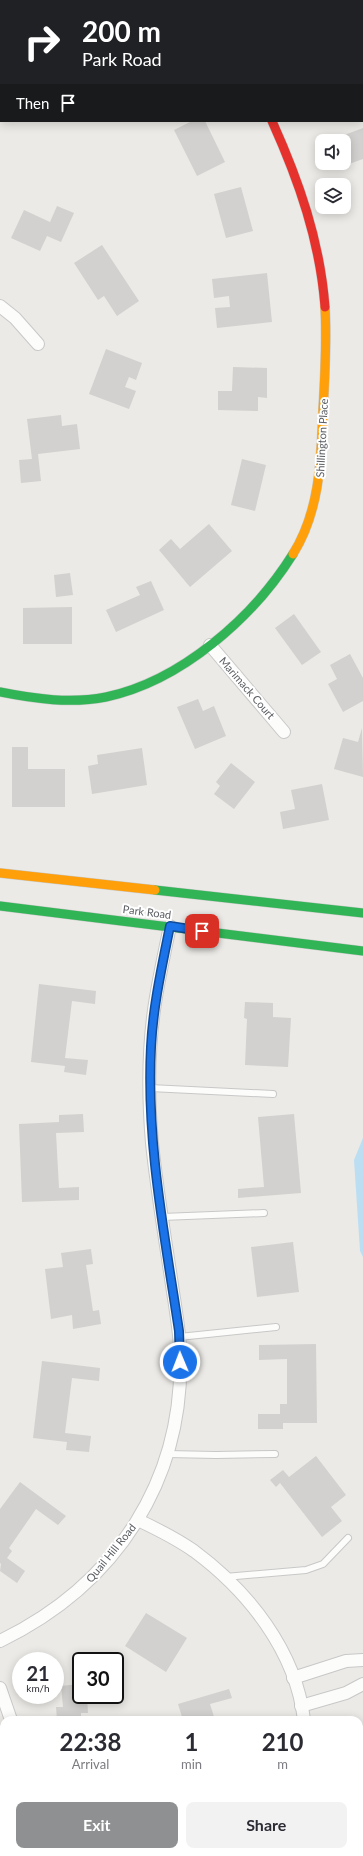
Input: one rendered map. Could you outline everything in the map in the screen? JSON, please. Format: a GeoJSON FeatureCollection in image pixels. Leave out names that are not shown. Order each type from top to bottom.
{"type":"FeatureCollection","features":[{"type":"Feature","properties":{"kind":"street","name":"Shillington Place"},"geometry":{"type":"LineString","coordinates":[[0,692],[31,699],[63,701],[105,698],[154,681],[182,665],[210,645],[252,606],[276,580],[290,560],[304,533],[312,513],[321,471],[326,342],[324,293],[318,250],[311,220],[297,176],[272,122]]}},
{"type":"Feature","properties":{"kind":"street"},"geometry":{"type":"LineString","coordinates":[[0,306],[15,318],[38,344]]}},
{"type":"Feature","properties":{"kind":"street","name":"Marimack Court"},"geometry":{"type":"LineString","coordinates":[[210,645],[284,732]]}},
{"type":"Feature","properties":{"kind":"street","name":"Park Road"},"geometry":{"type":"LineString","coordinates":[[0,873],[363,914]]}},
{"type":"Feature","properties":{"kind":"street","name":"Park Road"},"geometry":{"type":"LineString","coordinates":[[0,906],[363,951]]}},
{"type":"Feature","properties":{"kind":"street","name":"Quail Hill Road"},"geometry":{"type":"LineString","coordinates":[[0,1641],[40,1619],[68,1600],[97,1573],[122,1543],[138,1520],[151,1496],[167,1454],[175,1423],[180,1386],[179,1337],[152,1143],[150,1088],[151,1046],[155,998],[170,926]]}},
{"type":"Feature","properties":{"kind":"street"},"geometry":{"type":"LineString","coordinates":[[138,1520],[163,1532],[193,1550],[225,1577],[255,1608],[273,1635],[288,1664],[302,1706],[303,1716]]}},
{"type":"Feature","properties":{"kind":"street"},"geometry":{"type":"LineString","coordinates":[[293,1678],[346,1661],[363,1660]]}},
{"type":"Feature","properties":{"kind":"street"},"geometry":{"type":"LineString","coordinates":[[302,1706],[346,1693],[363,1684]]}},
{"type":"Feature","properties":{"kind":"street"},"geometry":{"type":"LineString","coordinates":[[0,1688],[10,1716]]}},
{"type":"Feature","properties":{"kind":"lane"},"geometry":{"type":"LineString","coordinates":[[150,1088],[273,1094]]}},
{"type":"Feature","properties":{"kind":"lane"},"geometry":{"type":"LineString","coordinates":[[162,1217],[264,1213]]}},
{"type":"Feature","properties":{"kind":"lane"},"geometry":{"type":"LineString","coordinates":[[179,1337],[276,1327]]}},
{"type":"Feature","properties":{"kind":"lane"},"geometry":{"type":"LineString","coordinates":[[167,1454],[275,1454]]}},
{"type":"Feature","properties":{"kind":"lane"},"geometry":{"type":"LineString","coordinates":[[225,1577],[306,1570],[323,1564],[348,1538]]}},
{"type":"Feature","properties":{"kind":"water"},"geometry":{"type":"Polygon","coordinates":[[[363,1138],[363,1257],[360,1251],[354,1160],[363,1138]]]}},
{"type":"Feature","properties":{"kind":"building"},"geometry":{"type":"Polygon","coordinates":[[[190,122],[205,122],[225,162],[197,176],[174,130],[190,122]]]}},
{"type":"Feature","properties":{"kind":"building"},"geometry":{"type":"Polygon","coordinates":[[[363,128],[363,159],[351,163],[351,134],[347,134],[363,128]]]}},
{"type":"Feature","properties":{"kind":"building"},"geometry":{"type":"Polygon","coordinates":[[[241,187],[253,231],[226,238],[214,194],[241,187]]]}},
{"type":"Feature","properties":{"kind":"building"},"geometry":{"type":"Polygon","coordinates":[[[57,206],[74,213],[61,242],[47,236],[40,251],[11,238],[24,210],[50,222],[57,206]]]}},
{"type":"Feature","properties":{"kind":"building"},"geometry":{"type":"Polygon","coordinates":[[[102,245],[139,301],[117,316],[104,296],[98,300],[74,263],[102,245]]]}},
{"type":"Feature","properties":{"kind":"building"},"geometry":{"type":"Polygon","coordinates":[[[267,273],[272,322],[217,328],[215,308],[230,307],[229,296],[214,298],[212,279],[267,273]]]}},
{"type":"Feature","properties":{"kind":"building"},"geometry":{"type":"Polygon","coordinates":[[[106,349],[142,363],[136,380],[129,377],[125,387],[136,391],[129,409],[89,394],[106,349]]]}},
{"type":"Feature","properties":{"kind":"building"},"geometry":{"type":"Polygon","coordinates":[[[233,367],[267,368],[267,398],[258,397],[258,411],[218,410],[218,391],[232,391],[233,367]]]}},
{"type":"Feature","properties":{"kind":"building"},"geometry":{"type":"Polygon","coordinates":[[[61,415],[62,426],[77,424],[80,449],[38,454],[41,481],[21,483],[19,460],[32,459],[27,419],[61,415]]]}},
{"type":"Feature","properties":{"kind":"building"},"geometry":{"type":"Polygon","coordinates":[[[242,459],[266,465],[255,511],[231,505],[242,459]]]}},
{"type":"Feature","properties":{"kind":"building"},"geometry":{"type":"Polygon","coordinates":[[[209,524],[232,551],[190,587],[159,550],[171,539],[180,549],[209,524]]]}},
{"type":"Feature","properties":{"kind":"building"},"geometry":{"type":"Polygon","coordinates":[[[70,573],[73,595],[56,597],[54,575],[70,573]]]}},
{"type":"Feature","properties":{"kind":"building"},"geometry":{"type":"Polygon","coordinates":[[[151,581],[164,610],[116,632],[106,610],[140,595],[136,587],[151,581]]]}},
{"type":"Feature","properties":{"kind":"building"},"geometry":{"type":"Polygon","coordinates":[[[72,607],[72,644],[23,644],[23,608],[72,607]]]}},
{"type":"Feature","properties":{"kind":"building"},"geometry":{"type":"Polygon","coordinates":[[[294,614],[321,652],[302,665],[275,628],[294,614]]]}},
{"type":"Feature","properties":{"kind":"building"},"geometry":{"type":"Polygon","coordinates":[[[350,654],[363,678],[363,701],[343,712],[328,684],[337,679],[330,665],[350,654]]]}},
{"type":"Feature","properties":{"kind":"building"},"geometry":{"type":"Polygon","coordinates":[[[198,699],[203,711],[214,706],[226,736],[195,749],[177,707],[198,699]]]}},
{"type":"Feature","properties":{"kind":"building"},"geometry":{"type":"Polygon","coordinates":[[[362,728],[363,777],[334,769],[343,738],[358,742],[362,728]]]}},
{"type":"Feature","properties":{"kind":"building"},"geometry":{"type":"Polygon","coordinates":[[[12,747],[28,747],[28,769],[65,769],[65,807],[12,807],[12,747]]]}},
{"type":"Feature","properties":{"kind":"building"},"geometry":{"type":"Polygon","coordinates":[[[142,748],[147,785],[92,794],[88,766],[98,764],[97,755],[142,748]]]}},
{"type":"Feature","properties":{"kind":"building"},"geometry":{"type":"Polygon","coordinates":[[[231,763],[255,782],[234,809],[214,794],[220,786],[216,782],[231,763]]]}},
{"type":"Feature","properties":{"kind":"building"},"geometry":{"type":"Polygon","coordinates":[[[322,784],[329,820],[283,829],[280,812],[295,809],[291,790],[322,784]]]}},
{"type":"Feature","properties":{"kind":"building"},"geometry":{"type":"Polygon","coordinates":[[[39,984],[96,991],[95,1004],[72,1001],[65,1058],[88,1060],[86,1075],[64,1072],[65,1066],[31,1062],[39,984]]]}},
{"type":"Feature","properties":{"kind":"building"},"geometry":{"type":"Polygon","coordinates":[[[245,1002],[273,1003],[273,1017],[291,1018],[288,1067],[245,1065],[247,1019],[244,1018],[245,1002]]]}},
{"type":"Feature","properties":{"kind":"building"},"geometry":{"type":"Polygon","coordinates":[[[83,1114],[84,1132],[56,1133],[59,1188],[79,1187],[79,1200],[22,1202],[19,1124],[59,1122],[59,1115],[83,1114]]]}},
{"type":"Feature","properties":{"kind":"building"},"geometry":{"type":"Polygon","coordinates":[[[294,1114],[301,1193],[238,1198],[238,1189],[264,1187],[258,1117],[294,1114]]]}},
{"type":"Feature","properties":{"kind":"building"},"geometry":{"type":"Polygon","coordinates":[[[293,1242],[299,1292],[257,1297],[251,1247],[293,1242]]]}},
{"type":"Feature","properties":{"kind":"building"},"geometry":{"type":"Polygon","coordinates":[[[91,1249],[93,1264],[86,1265],[93,1311],[99,1310],[101,1324],[73,1329],[72,1315],[51,1319],[45,1269],[63,1267],[61,1253],[91,1249]]]}},
{"type":"Feature","properties":{"kind":"building"},"geometry":{"type":"Polygon","coordinates":[[[316,1344],[317,1423],[283,1423],[283,1429],[258,1429],[258,1414],[280,1414],[280,1404],[287,1404],[287,1359],[259,1360],[259,1345],[316,1344]]]}},
{"type":"Feature","properties":{"kind":"building"},"geometry":{"type":"Polygon","coordinates":[[[42,1361],[100,1368],[99,1381],[72,1378],[65,1433],[91,1436],[89,1452],[66,1450],[67,1442],[33,1438],[42,1361]]]}},
{"type":"Feature","properties":{"kind":"building"},"geometry":{"type":"Polygon","coordinates":[[[316,1456],[346,1495],[331,1507],[342,1521],[322,1537],[280,1483],[276,1487],[270,1480],[283,1470],[289,1477],[316,1456]]]}},
{"type":"Feature","properties":{"kind":"building"},"geometry":{"type":"Polygon","coordinates":[[[20,1482],[66,1516],[58,1525],[36,1509],[9,1548],[12,1551],[7,1558],[25,1571],[17,1583],[0,1571],[0,1509],[20,1482]]]}},
{"type":"Feature","properties":{"kind":"building"},"geometry":{"type":"Polygon","coordinates":[[[146,1613],[187,1638],[166,1672],[125,1646],[146,1613]]]}},
{"type":"Feature","properties":{"kind":"building"},"geometry":{"type":"Polygon","coordinates":[[[72,1685],[72,1704],[87,1704],[88,1713],[81,1713],[81,1716],[57,1716],[56,1707],[63,1707],[64,1686],[72,1685]]]}},
{"type":"Feature","properties":{"kind":"building"},"geometry":{"type":"Polygon","coordinates":[[[229,1689],[232,1698],[210,1704],[214,1716],[182,1716],[178,1704],[229,1689]]]}},
{"type":"Feature","properties":{"kind":"traffic: fast"},"geometry":{"type":"LineString","coordinates":[[0,692],[53,700],[93,699],[134,689],[161,677],[188,662],[213,644],[236,623],[277,578],[293,554]]}},
{"type":"Feature","properties":{"kind":"traffic: fast"},"geometry":{"type":"LineString","coordinates":[[155,890],[363,913]]}},
{"type":"Feature","properties":{"kind":"traffic: fast"},"geometry":{"type":"LineString","coordinates":[[0,906],[363,951]]}},
{"type":"Feature","properties":{"kind":"traffic: slow"},"geometry":{"type":"LineString","coordinates":[[293,554],[302,538],[309,520],[314,503],[320,466],[325,372],[325,307]]}},
{"type":"Feature","properties":{"kind":"traffic: slow"},"geometry":{"type":"LineString","coordinates":[[0,873],[155,890]]}},
{"type":"Feature","properties":{"kind":"traffic: jam"},"geometry":{"type":"LineString","coordinates":[[272,122],[291,166],[307,212],[318,259],[325,307]]}},
{"type":"Feature","properties":{"kind":"route"},"geometry":{"type":"LineString","coordinates":[[180,1362],[179,1331],[152,1143],[150,1094],[151,1046],[155,998],[170,926],[202,931]]}}]}
